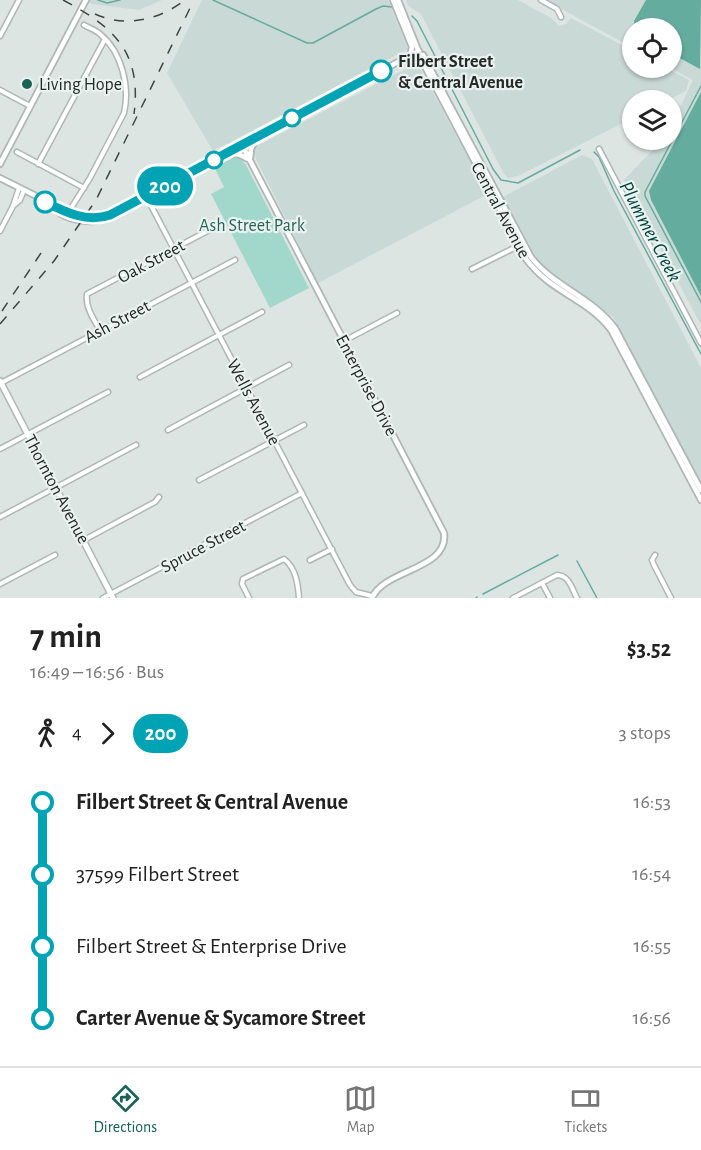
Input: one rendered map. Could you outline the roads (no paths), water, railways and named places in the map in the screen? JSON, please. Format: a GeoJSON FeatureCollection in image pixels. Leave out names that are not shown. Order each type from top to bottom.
{"type":"FeatureCollection","features":[{"type":"Feature","properties":{"kind":"main road","name":"Thornton Avenue"},"geometry":{"type":"LineString","coordinates":[[0,382],[112,596]]}},
{"type":"Feature","properties":{"kind":"street"},"geometry":{"type":"LineString","coordinates":[[0,36],[20,0]]}},
{"type":"Feature","properties":{"kind":"street"},"geometry":{"type":"LineString","coordinates":[[0,164],[86,0]]}},
{"type":"Feature","properties":{"kind":"street"},"geometry":{"type":"LineString","coordinates":[[396,0],[412,47],[410,56]]}},
{"type":"Feature","properties":{"kind":"street","name":"Central Avenue"},"geometry":{"type":"LineString","coordinates":[[396,0],[424,65],[530,265],[543,279],[590,308],[604,320],[701,500]]}},
{"type":"Feature","properties":{"kind":"street"},"geometry":{"type":"LineString","coordinates":[[541,0],[557,9],[561,16]]}},
{"type":"Feature","properties":{"kind":"street"},"geometry":{"type":"LineString","coordinates":[[68,213],[84,188],[125,110],[123,71],[115,54],[100,33],[84,25]]}},
{"type":"Feature","properties":{"kind":"street"},"geometry":{"type":"LineString","coordinates":[[38,164],[105,39]]}},
{"type":"Feature","properties":{"kind":"street"},"geometry":{"type":"LineString","coordinates":[[53,206],[55,210],[66,216],[84,220],[99,219],[419,51]]}},
{"type":"Feature","properties":{"kind":"street"},"geometry":{"type":"LineString","coordinates":[[0,90],[30,106]]}},
{"type":"Feature","properties":{"kind":"street"},"geometry":{"type":"LineString","coordinates":[[223,155],[238,154],[250,161],[251,148],[256,138]]}},
{"type":"Feature","properties":{"kind":"street","name":"Enterprise Drive"},"geometry":{"type":"LineString","coordinates":[[242,145],[443,529],[445,539],[442,549],[436,556],[384,584],[372,597]]}},
{"type":"Feature","properties":{"kind":"street"},"geometry":{"type":"LineString","coordinates":[[599,149],[701,343]]}},
{"type":"Feature","properties":{"kind":"street"},"geometry":{"type":"LineString","coordinates":[[17,152],[84,188]]}},
{"type":"Feature","properties":{"kind":"street"},"geometry":{"type":"LineString","coordinates":[[0,178],[84,220]]}},
{"type":"Feature","properties":{"kind":"street"},"geometry":{"type":"LineString","coordinates":[[0,231],[21,189]]}},
{"type":"Feature","properties":{"kind":"street","name":"Wells Avenue"},"geometry":{"type":"LineString","coordinates":[[146,196],[353,589],[360,594],[372,597]]}},
{"type":"Feature","properties":{"kind":"street","name":"Oak Street"},"geometry":{"type":"LineString","coordinates":[[100,330],[86,299],[88,293],[219,225]]}},
{"type":"Feature","properties":{"kind":"street"},"geometry":{"type":"LineString","coordinates":[[472,269],[521,245]]}},
{"type":"Feature","properties":{"kind":"street","name":"Central Avenue"},"geometry":{"type":"LineString","coordinates":[[521,245],[544,274],[592,304],[611,322],[701,490]]}},
{"type":"Feature","properties":{"kind":"street","name":"Ash Street"},"geometry":{"type":"LineString","coordinates":[[0,382],[235,260]]}},
{"type":"Feature","properties":{"kind":"street"},"geometry":{"type":"LineString","coordinates":[[140,377],[262,312]]}},
{"type":"Feature","properties":{"kind":"street"},"geometry":{"type":"LineString","coordinates":[[344,341],[397,313]]}},
{"type":"Feature","properties":{"kind":"street"},"geometry":{"type":"LineString","coordinates":[[168,430],[290,365]]}},
{"type":"Feature","properties":{"kind":"street"},"geometry":{"type":"LineString","coordinates":[[0,449],[108,392]]}},
{"type":"Feature","properties":{"kind":"street"},"geometry":{"type":"LineString","coordinates":[[200,480],[304,425]]}},
{"type":"Feature","properties":{"kind":"street"},"geometry":{"type":"LineString","coordinates":[[0,517],[136,445]]}},
{"type":"Feature","properties":{"kind":"street","name":"Spruce Street"},"geometry":{"type":"LineString","coordinates":[[103,598],[112,596],[302,493]]}},
{"type":"Feature","properties":{"kind":"street"},"geometry":{"type":"LineString","coordinates":[[84,540],[154,502],[159,497]]}},
{"type":"Feature","properties":{"kind":"street"},"geometry":{"type":"LineString","coordinates":[[310,560],[332,549]]}},
{"type":"Feature","properties":{"kind":"street"},"geometry":{"type":"LineString","coordinates":[[0,584],[55,555]]}},
{"type":"Feature","properties":{"kind":"street"},"geometry":{"type":"LineString","coordinates":[[655,555],[652,560],[671,598]]}},
{"type":"Feature","properties":{"kind":"street"},"geometry":{"type":"LineString","coordinates":[[249,598],[242,584],[243,579],[284,559],[288,561],[297,579],[299,598]]}},
{"type":"Feature","properties":{"kind":"street"},"geometry":{"type":"LineString","coordinates":[[513,598],[557,575],[562,575],[566,577],[577,598]]}},
{"type":"Feature","properties":{"kind":"street"},"geometry":{"type":"LineString","coordinates":[[542,583],[550,598]]}},
{"type":"Feature","properties":{"kind":"street"},"geometry":{"type":"LineString","coordinates":[[525,592],[528,598]]}},
{"type":"Feature","properties":{"kind":"waterway","name":"Plummer Creek"},"geometry":{"type":"LineString","coordinates":[[98,0],[107,3],[120,0]]}},
{"type":"Feature","properties":{"kind":"waterway","name":"Plummer Creek"},"geometry":{"type":"LineString","coordinates":[[213,0],[307,43],[313,43],[383,6],[392,7]]}},
{"type":"Feature","properties":{"kind":"waterway","name":"Plummer Creek"},"geometry":{"type":"LineString","coordinates":[[412,16],[417,21],[493,169],[501,180],[518,183],[580,150]]}},
{"type":"Feature","properties":{"kind":"waterway"},"geometry":{"type":"LineString","coordinates":[[701,86],[645,192],[645,196],[701,302]]}},
{"type":"Feature","properties":{"kind":"waterway","name":"Plummer Creek"},"geometry":{"type":"LineString","coordinates":[[594,152],[599,157],[614,191],[701,354]]}},
{"type":"Feature","properties":{"kind":"waterway"},"geometry":{"type":"LineString","coordinates":[[483,594],[558,555]]}},
{"type":"Feature","properties":{"kind":"waterway"},"geometry":{"type":"LineString","coordinates":[[577,561],[597,598]]}},
{"type":"Feature","properties":{"kind":"railway"},"geometry":{"type":"LineString","coordinates":[[63,0],[97,20],[121,44],[133,74],[134,114]]}},
{"type":"Feature","properties":{"kind":"railway"},"geometry":{"type":"LineString","coordinates":[[95,14],[118,21],[142,20],[164,13],[185,0]]}},
{"type":"Feature","properties":{"kind":"railway"},"geometry":{"type":"LineString","coordinates":[[0,324],[54,261],[96,200],[194,0]]}},
{"type":"Feature","properties":{"kind":"railway"},"geometry":{"type":"LineString","coordinates":[[2,311],[41,253]]}},
{"type":"Feature","properties":{"kind":"place","name":"Filbert Street & Central Avenue"},"geometry":{"type":"Point","coordinates":[381,71]}},
{"type":"Feature","properties":{"kind":"place","name":"Living Hope"},"geometry":{"type":"Point","coordinates":[27,84]}},
{"type":"Feature","properties":{"kind":"park label","name":"Ash Street Park"},"geometry":{"type":"Point","coordinates":[252,225]}}]}
